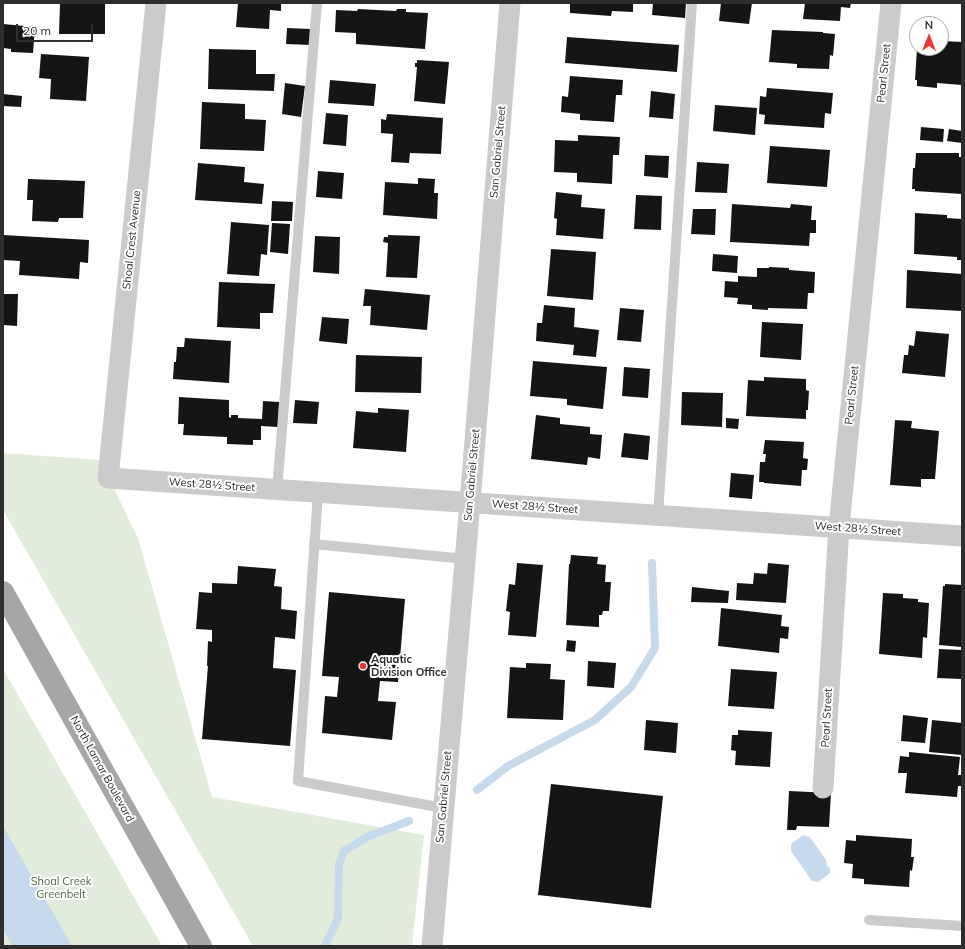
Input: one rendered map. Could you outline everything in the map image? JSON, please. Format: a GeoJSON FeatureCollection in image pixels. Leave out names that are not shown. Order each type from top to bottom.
{"type":"FeatureCollection","features":[{"type":"Feature","properties":{"kind":"main road","name":"North Lamar Boulevard"},"geometry":{"type":"LineString","coordinates":[[3,592],[201,946]]}},
{"type":"Feature","properties":{"kind":"street","name":"Shoal Crest Avenue"},"geometry":{"type":"LineString","coordinates":[[108,478],[156,3]]}},
{"type":"Feature","properties":{"kind":"street","name":"San Gabriel Street"},"geometry":{"type":"LineString","coordinates":[[432,946],[470,503],[510,3]]}},
{"type":"Feature","properties":{"kind":"street","name":"Pearl Street"},"geometry":{"type":"LineString","coordinates":[[823,788],[839,527],[891,3]]}},
{"type":"Feature","properties":{"kind":"street","name":"West 28½ Street"},"geometry":{"type":"LineString","coordinates":[[108,478],[962,536]]}},
{"type":"Feature","properties":{"kind":"lane"},"geometry":{"type":"LineString","coordinates":[[277,490],[317,3]]}},
{"type":"Feature","properties":{"kind":"lane"},"geometry":{"type":"LineString","coordinates":[[658,516],[692,3]]}},
{"type":"Feature","properties":{"kind":"lane"},"geometry":{"type":"LineString","coordinates":[[318,493],[298,781],[443,808]]}},
{"type":"Feature","properties":{"kind":"lane"},"geometry":{"type":"LineString","coordinates":[[314,544],[465,559]]}},
{"type":"Feature","properties":{"kind":"lane"},"geometry":{"type":"LineString","coordinates":[[869,920],[962,926]]}},
{"type":"Feature","properties":{"kind":"green space"},"geometry":{"type":"Polygon","coordinates":[[[3,453],[100,460],[138,538],[212,797],[424,835],[412,946],[253,946],[3,510],[3,453]]]}},
{"type":"Feature","properties":{"kind":"green space","name":"Shoal Creek Greenbelt"},"geometry":{"type":"Polygon","coordinates":[[[3,669],[162,946],[3,946],[3,669]]]}},
{"type":"Feature","properties":{"kind":"water"},"geometry":{"type":"Polygon","coordinates":[[[3,826],[72,946],[12,946],[3,929],[3,826]]]}},
{"type":"Feature","properties":{"kind":"water"},"geometry":{"type":"Polygon","coordinates":[[[803,835],[810,837],[826,860],[827,866],[830,868],[830,873],[818,882],[812,881],[791,851],[791,844],[803,835]]]}},
{"type":"Feature","properties":{"kind":"building"},"geometry":{"type":"Polygon","coordinates":[[[60,3],[105,3],[105,34],[59,34],[60,3]]]}},
{"type":"Feature","properties":{"kind":"building"},"geometry":{"type":"Polygon","coordinates":[[[238,3],[281,3],[281,11],[270,10],[269,29],[236,27],[238,3]]]}},
{"type":"Feature","properties":{"kind":"building"},"geometry":{"type":"Polygon","coordinates":[[[570,3],[633,3],[633,12],[612,11],[611,16],[570,13],[570,3]]]}},
{"type":"Feature","properties":{"kind":"building"},"geometry":{"type":"Polygon","coordinates":[[[653,3],[686,3],[685,18],[652,15],[653,3]]]}},
{"type":"Feature","properties":{"kind":"building"},"geometry":{"type":"Polygon","coordinates":[[[721,3],[752,3],[749,24],[719,21],[721,3]]]}},
{"type":"Feature","properties":{"kind":"building"},"geometry":{"type":"Polygon","coordinates":[[[805,3],[851,3],[850,8],[841,7],[840,21],[803,19],[805,3]]]}},
{"type":"Feature","properties":{"kind":"building"},"geometry":{"type":"Polygon","coordinates":[[[358,9],[396,11],[397,9],[406,9],[406,12],[428,13],[425,49],[356,44],[356,33],[335,32],[336,10],[357,11],[358,9]]]}},
{"type":"Feature","properties":{"kind":"building"},"geometry":{"type":"Polygon","coordinates":[[[3,24],[35,27],[33,53],[11,52],[11,49],[3,48],[3,24]]]}},
{"type":"Feature","properties":{"kind":"building"},"geometry":{"type":"Polygon","coordinates":[[[287,28],[311,29],[311,45],[286,44],[287,28]]]}},
{"type":"Feature","properties":{"kind":"building"},"geometry":{"type":"Polygon","coordinates":[[[772,30],[823,32],[835,34],[833,56],[830,55],[829,69],[797,68],[797,64],[769,62],[772,30]]]}},
{"type":"Feature","properties":{"kind":"building"},"geometry":{"type":"Polygon","coordinates":[[[567,37],[679,45],[677,72],[565,63],[567,37]]]}},
{"type":"Feature","properties":{"kind":"building"},"geometry":{"type":"Polygon","coordinates":[[[949,41],[962,42],[962,85],[937,83],[937,88],[917,86],[917,80],[915,80],[916,56],[949,56],[949,41]]]}},
{"type":"Feature","properties":{"kind":"building"},"geometry":{"type":"Polygon","coordinates":[[[209,49],[256,50],[256,74],[275,74],[274,91],[208,89],[209,49]]]}},
{"type":"Feature","properties":{"kind":"building"},"geometry":{"type":"Polygon","coordinates":[[[41,54],[89,57],[86,101],[50,99],[51,79],[39,78],[41,54]]]}},
{"type":"Feature","properties":{"kind":"building"},"geometry":{"type":"Polygon","coordinates":[[[417,60],[449,62],[445,104],[414,101],[417,67],[415,67],[415,63],[417,63],[417,60]]]}},
{"type":"Feature","properties":{"kind":"building"},"geometry":{"type":"Polygon","coordinates":[[[570,76],[623,80],[622,95],[616,95],[614,122],[580,120],[580,114],[561,112],[562,96],[568,97],[570,76]]]}},
{"type":"Feature","properties":{"kind":"building"},"geometry":{"type":"Polygon","coordinates":[[[330,80],[376,84],[374,106],[328,103],[330,80]]]}},
{"type":"Feature","properties":{"kind":"building"},"geometry":{"type":"Polygon","coordinates":[[[285,83],[305,86],[301,117],[282,114],[285,83]]]}},
{"type":"Feature","properties":{"kind":"building"},"geometry":{"type":"Polygon","coordinates":[[[767,88],[833,93],[831,114],[825,113],[824,128],[764,124],[765,115],[759,114],[760,96],[766,97],[767,88]]]}},
{"type":"Feature","properties":{"kind":"building"},"geometry":{"type":"Polygon","coordinates":[[[651,91],[675,94],[673,119],[649,117],[651,91]]]}},
{"type":"Feature","properties":{"kind":"building"},"geometry":{"type":"Polygon","coordinates":[[[3,94],[22,96],[21,107],[3,106],[3,94]]]}},
{"type":"Feature","properties":{"kind":"building"},"geometry":{"type":"Polygon","coordinates":[[[202,102],[245,104],[245,119],[266,120],[264,151],[200,149],[202,102]]]}},
{"type":"Feature","properties":{"kind":"building"},"geometry":{"type":"Polygon","coordinates":[[[715,105],[757,108],[755,135],[713,131],[715,105]]]}},
{"type":"Feature","properties":{"kind":"building"},"geometry":{"type":"Polygon","coordinates":[[[326,113],[348,115],[346,146],[323,144],[326,113]]]}},
{"type":"Feature","properties":{"kind":"building"},"geometry":{"type":"Polygon","coordinates":[[[387,114],[443,118],[441,154],[410,153],[409,163],[391,162],[393,134],[381,133],[381,119],[386,120],[387,114]]]}},
{"type":"Feature","properties":{"kind":"building"},"geometry":{"type":"Polygon","coordinates":[[[921,127],[944,129],[943,142],[920,140],[921,127]]]}},
{"type":"Feature","properties":{"kind":"building"},"geometry":{"type":"Polygon","coordinates":[[[949,129],[962,131],[962,143],[947,141],[949,129]]]}},
{"type":"Feature","properties":{"kind":"building"},"geometry":{"type":"Polygon","coordinates":[[[578,135],[620,137],[619,155],[613,155],[612,184],[577,182],[577,173],[554,172],[555,140],[578,141],[578,135]]]}},
{"type":"Feature","properties":{"kind":"building"},"geometry":{"type":"Polygon","coordinates":[[[770,146],[830,150],[827,187],[767,183],[770,146]]]}},
{"type":"Feature","properties":{"kind":"building"},"geometry":{"type":"Polygon","coordinates":[[[916,153],[959,153],[959,157],[962,157],[962,194],[915,191],[915,189],[912,189],[913,168],[915,168],[916,153]]]}},
{"type":"Feature","properties":{"kind":"building"},"geometry":{"type":"Polygon","coordinates":[[[645,155],[669,156],[668,178],[644,176],[645,155]]]}},
{"type":"Feature","properties":{"kind":"building"},"geometry":{"type":"Polygon","coordinates":[[[697,162],[729,164],[727,193],[695,192],[697,162]]]}},
{"type":"Feature","properties":{"kind":"building"},"geometry":{"type":"Polygon","coordinates":[[[198,163],[245,167],[244,182],[264,184],[262,204],[195,200],[198,163]]]}},
{"type":"Feature","properties":{"kind":"building"},"geometry":{"type":"Polygon","coordinates":[[[318,171],[344,173],[342,199],[316,197],[318,171]]]}},
{"type":"Feature","properties":{"kind":"building"},"geometry":{"type":"Polygon","coordinates":[[[418,178],[435,179],[434,193],[438,193],[437,219],[383,215],[385,182],[418,184],[418,178]]]}},
{"type":"Feature","properties":{"kind":"building"},"geometry":{"type":"Polygon","coordinates":[[[28,179],[85,181],[83,218],[59,218],[58,222],[32,221],[33,200],[27,200],[28,179]]]}},
{"type":"Feature","properties":{"kind":"building"},"geometry":{"type":"Polygon","coordinates":[[[556,192],[582,195],[581,207],[605,209],[603,239],[556,235],[557,219],[554,218],[556,192]]]}},
{"type":"Feature","properties":{"kind":"building"},"geometry":{"type":"Polygon","coordinates":[[[636,195],[662,196],[661,230],[634,229],[636,195]]]}},
{"type":"Feature","properties":{"kind":"building"},"geometry":{"type":"Polygon","coordinates":[[[272,201],[293,202],[292,221],[271,221],[272,201]]]}},
{"type":"Feature","properties":{"kind":"building"},"geometry":{"type":"Polygon","coordinates":[[[732,204],[790,208],[791,204],[812,206],[811,220],[816,220],[816,233],[810,233],[809,246],[730,242],[732,204]]]}},
{"type":"Feature","properties":{"kind":"building"},"geometry":{"type":"Polygon","coordinates":[[[693,209],[716,209],[715,235],[691,234],[693,209]]]}},
{"type":"Feature","properties":{"kind":"building"},"geometry":{"type":"Polygon","coordinates":[[[915,213],[947,215],[947,218],[962,219],[962,260],[957,260],[957,257],[914,254],[915,213]]]}},
{"type":"Feature","properties":{"kind":"building"},"geometry":{"type":"Polygon","coordinates":[[[231,222],[269,225],[267,255],[261,254],[259,276],[227,274],[231,222]]]}},
{"type":"Feature","properties":{"kind":"building"},"geometry":{"type":"Polygon","coordinates":[[[272,223],[290,224],[288,254],[270,252],[272,223]]]}},
{"type":"Feature","properties":{"kind":"building"},"geometry":{"type":"Polygon","coordinates":[[[3,235],[89,240],[88,263],[80,262],[79,279],[19,275],[20,261],[3,260],[3,235]]]}},
{"type":"Feature","properties":{"kind":"building"},"geometry":{"type":"Polygon","coordinates":[[[388,235],[420,236],[417,278],[386,277],[388,243],[383,242],[384,237],[388,237],[388,235]]]}},
{"type":"Feature","properties":{"kind":"building"},"geometry":{"type":"Polygon","coordinates":[[[315,236],[340,237],[339,274],[313,272],[315,236]]]}},
{"type":"Feature","properties":{"kind":"building"},"geometry":{"type":"Polygon","coordinates":[[[551,249],[596,252],[593,300],[547,296],[551,249]]]}},
{"type":"Feature","properties":{"kind":"building"},"geometry":{"type":"Polygon","coordinates":[[[713,254],[738,256],[737,273],[712,271],[713,254]]]}},
{"type":"Feature","properties":{"kind":"building"},"geometry":{"type":"Polygon","coordinates":[[[769,267],[815,272],[814,293],[808,293],[807,309],[752,309],[752,305],[737,304],[738,298],[724,297],[725,281],[738,282],[738,276],[757,277],[757,268],[769,267]]]}},
{"type":"Feature","properties":{"kind":"building"},"geometry":{"type":"Polygon","coordinates":[[[907,270],[962,274],[962,311],[906,308],[907,270]]]}},
{"type":"Feature","properties":{"kind":"building"},"geometry":{"type":"Polygon","coordinates":[[[219,282],[275,284],[273,313],[260,313],[260,329],[217,327],[219,282]]]}},
{"type":"Feature","properties":{"kind":"building"},"geometry":{"type":"Polygon","coordinates":[[[365,289],[430,295],[427,330],[370,325],[371,306],[363,306],[365,289]]]}},
{"type":"Feature","properties":{"kind":"building"},"geometry":{"type":"Polygon","coordinates":[[[3,294],[18,294],[17,326],[3,325],[3,294]]]}},
{"type":"Feature","properties":{"kind":"building"},"geometry":{"type":"Polygon","coordinates":[[[544,305],[575,308],[574,327],[599,330],[596,357],[573,355],[574,345],[536,341],[537,323],[542,323],[544,305]]]}},
{"type":"Feature","properties":{"kind":"building"},"geometry":{"type":"Polygon","coordinates":[[[620,308],[644,310],[641,342],[617,340],[620,308]]]}},
{"type":"Feature","properties":{"kind":"building"},"geometry":{"type":"Polygon","coordinates":[[[322,317],[349,319],[347,344],[319,341],[322,317]]]}},
{"type":"Feature","properties":{"kind":"building"},"geometry":{"type":"Polygon","coordinates":[[[762,322],[803,324],[801,360],[760,357],[762,322]]]}},
{"type":"Feature","properties":{"kind":"building"},"geometry":{"type":"Polygon","coordinates":[[[916,331],[949,334],[945,377],[902,373],[904,355],[908,355],[909,345],[914,346],[916,331]]]}},
{"type":"Feature","properties":{"kind":"building"},"geometry":{"type":"Polygon","coordinates":[[[185,338],[231,341],[229,383],[173,379],[177,347],[184,347],[185,338]]]}},
{"type":"Feature","properties":{"kind":"building"},"geometry":{"type":"Polygon","coordinates":[[[356,355],[422,357],[421,393],[355,392],[356,355]]]}},
{"type":"Feature","properties":{"kind":"building"},"geometry":{"type":"Polygon","coordinates":[[[533,361],[607,367],[603,409],[567,405],[567,399],[530,396],[533,361]]]}},
{"type":"Feature","properties":{"kind":"building"},"geometry":{"type":"Polygon","coordinates":[[[624,367],[650,369],[648,398],[622,396],[624,367]]]}},
{"type":"Feature","properties":{"kind":"building"},"geometry":{"type":"Polygon","coordinates":[[[764,377],[806,379],[806,390],[809,391],[806,419],[746,416],[748,380],[764,381],[764,377]]]}},
{"type":"Feature","properties":{"kind":"building"},"geometry":{"type":"Polygon","coordinates":[[[682,392],[723,393],[722,427],[681,425],[682,392]]]}},
{"type":"Feature","properties":{"kind":"building"},"geometry":{"type":"Polygon","coordinates":[[[179,397],[229,400],[229,417],[231,418],[231,415],[238,415],[238,418],[262,419],[263,401],[279,402],[278,427],[261,426],[261,440],[253,440],[253,445],[227,444],[227,437],[183,435],[184,424],[178,424],[179,397]]]}},
{"type":"Feature","properties":{"kind":"building"},"geometry":{"type":"Polygon","coordinates":[[[295,400],[319,402],[317,424],[293,423],[295,400]]]}},
{"type":"Feature","properties":{"kind":"building"},"geometry":{"type":"Polygon","coordinates":[[[378,408],[409,410],[406,452],[353,448],[356,411],[378,413],[378,408]]]}},
{"type":"Feature","properties":{"kind":"building"},"geometry":{"type":"Polygon","coordinates":[[[536,415],[560,418],[560,424],[590,427],[590,434],[602,435],[600,459],[588,457],[587,465],[531,459],[536,415]]]}},
{"type":"Feature","properties":{"kind":"building"},"geometry":{"type":"Polygon","coordinates":[[[726,418],[739,419],[738,429],[726,428],[726,418]]]}},
{"type":"Feature","properties":{"kind":"building"},"geometry":{"type":"Polygon","coordinates":[[[895,420],[912,421],[911,428],[939,431],[935,479],[921,479],[921,487],[890,485],[895,420]]]}},
{"type":"Feature","properties":{"kind":"building"},"geometry":{"type":"Polygon","coordinates":[[[624,433],[650,436],[648,460],[621,457],[624,433]]]}},
{"type":"Feature","properties":{"kind":"building"},"geometry":{"type":"Polygon","coordinates":[[[765,440],[804,442],[803,458],[808,459],[807,470],[802,470],[801,486],[759,482],[760,462],[765,462],[766,454],[763,454],[765,440]]]}},
{"type":"Feature","properties":{"kind":"building"},"geometry":{"type":"Polygon","coordinates":[[[731,473],[754,475],[752,499],[729,497],[731,473]]]}},
{"type":"Feature","properties":{"kind":"building"},"geometry":{"type":"Polygon","coordinates":[[[571,555],[598,557],[597,564],[606,565],[605,582],[611,582],[609,611],[603,611],[602,615],[599,615],[599,627],[566,625],[569,564],[571,555]]]}},
{"type":"Feature","properties":{"kind":"building"},"geometry":{"type":"Polygon","coordinates":[[[517,563],[543,565],[536,637],[508,635],[510,612],[506,611],[509,584],[515,585],[517,563]]]}},
{"type":"Feature","properties":{"kind":"building"},"geometry":{"type":"Polygon","coordinates":[[[768,563],[789,565],[786,603],[736,600],[737,583],[753,584],[754,573],[767,574],[768,563]]]}},
{"type":"Feature","properties":{"kind":"building"},"geometry":{"type":"Polygon","coordinates":[[[238,566],[276,569],[274,586],[282,587],[281,609],[297,611],[295,639],[275,637],[273,668],[296,670],[290,746],[202,739],[208,666],[208,641],[212,642],[212,630],[196,629],[199,592],[212,593],[212,583],[237,584],[238,566]]]}},
{"type":"Feature","properties":{"kind":"building"},"geometry":{"type":"Polygon","coordinates":[[[945,584],[962,585],[962,647],[939,645],[943,586],[945,586],[945,584]]]}},
{"type":"Feature","properties":{"kind":"building"},"geometry":{"type":"Polygon","coordinates":[[[692,587],[729,591],[728,603],[691,602],[692,587]]]}},
{"type":"Feature","properties":{"kind":"building"},"geometry":{"type":"Polygon","coordinates":[[[329,592],[405,599],[398,682],[380,681],[378,701],[396,702],[392,740],[322,733],[325,696],[337,697],[339,677],[322,676],[329,592]]]}},
{"type":"Feature","properties":{"kind":"building"},"geometry":{"type":"Polygon","coordinates":[[[883,593],[903,594],[903,598],[918,599],[918,602],[929,603],[927,638],[923,637],[922,658],[879,654],[883,593]]]}},
{"type":"Feature","properties":{"kind":"building"},"geometry":{"type":"Polygon","coordinates":[[[721,608],[782,615],[781,626],[789,627],[788,639],[780,638],[779,653],[718,646],[721,608]]]}},
{"type":"Feature","properties":{"kind":"building"},"geometry":{"type":"Polygon","coordinates":[[[567,640],[576,641],[575,652],[566,651],[567,640]]]}},
{"type":"Feature","properties":{"kind":"building"},"geometry":{"type":"Polygon","coordinates":[[[939,649],[962,650],[962,679],[937,678],[939,649]]]}},
{"type":"Feature","properties":{"kind":"building"},"geometry":{"type":"Polygon","coordinates":[[[588,661],[616,663],[614,688],[587,686],[588,661]]]}},
{"type":"Feature","properties":{"kind":"building"},"geometry":{"type":"Polygon","coordinates":[[[526,663],[551,664],[550,679],[565,680],[563,720],[507,718],[510,667],[526,668],[526,663]]]}},
{"type":"Feature","properties":{"kind":"building"},"geometry":{"type":"Polygon","coordinates":[[[731,669],[777,672],[774,709],[728,706],[731,669]]]}},
{"type":"Feature","properties":{"kind":"building"},"geometry":{"type":"Polygon","coordinates":[[[903,715],[928,718],[925,743],[901,741],[903,715]]]}},
{"type":"Feature","properties":{"kind":"building"},"geometry":{"type":"Polygon","coordinates":[[[646,720],[678,723],[676,753],[644,750],[646,720]]]}},
{"type":"Feature","properties":{"kind":"building"},"geometry":{"type":"Polygon","coordinates":[[[932,720],[962,723],[962,755],[929,752],[932,720]]]}},
{"type":"Feature","properties":{"kind":"building"},"geometry":{"type":"Polygon","coordinates":[[[738,730],[772,732],[770,767],[735,765],[736,751],[731,750],[732,735],[738,735],[738,730]]]}},
{"type":"Feature","properties":{"kind":"building"},"geometry":{"type":"Polygon","coordinates":[[[909,752],[960,757],[958,775],[962,775],[962,786],[958,786],[957,797],[905,793],[907,773],[898,773],[900,756],[909,757],[909,752]]]}},
{"type":"Feature","properties":{"kind":"building"},"geometry":{"type":"Polygon","coordinates":[[[551,784],[663,796],[651,908],[538,895],[551,784]]]}},
{"type":"Feature","properties":{"kind":"building"},"geometry":{"type":"Polygon","coordinates":[[[789,791],[831,793],[829,827],[797,826],[796,830],[787,830],[789,791]]]}},
{"type":"Feature","properties":{"kind":"building"},"geometry":{"type":"Polygon","coordinates":[[[856,835],[912,839],[911,857],[914,857],[912,871],[910,870],[909,887],[864,884],[864,879],[852,878],[853,864],[844,863],[846,840],[856,841],[856,835]]]}},
{"type":"Feature","properties":{"kind":"waterway"},"geometry":{"type":"LineString","coordinates":[[477,790],[508,766],[595,720],[631,687],[655,648],[652,563]]}},
{"type":"Feature","properties":{"kind":"waterway"},"geometry":{"type":"LineString","coordinates":[[325,946],[338,918],[339,864],[344,851],[367,837],[409,821]]}},
{"type":"Feature","properties":{"kind":"place","name":"Aquatic Division Office"},"geometry":{"type":"Point","coordinates":[363,666]}}]}
